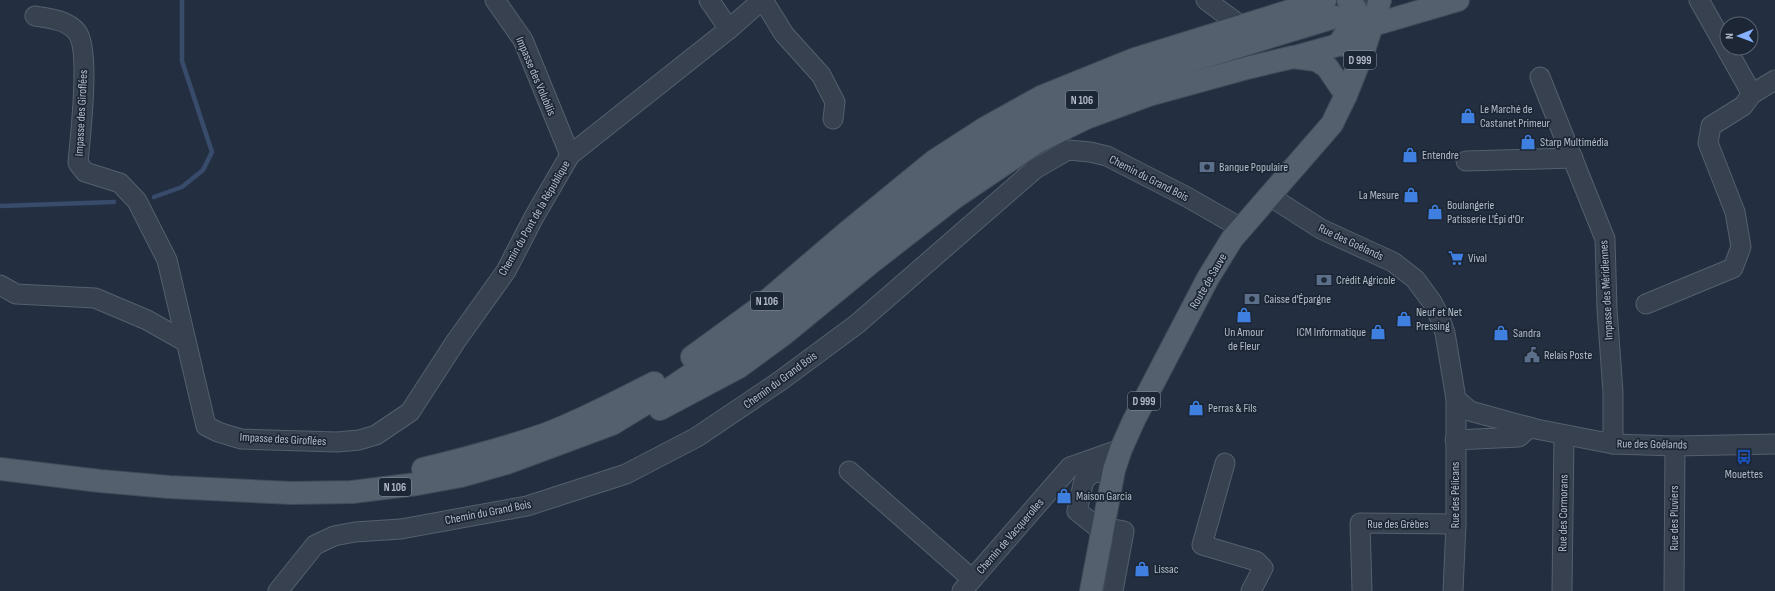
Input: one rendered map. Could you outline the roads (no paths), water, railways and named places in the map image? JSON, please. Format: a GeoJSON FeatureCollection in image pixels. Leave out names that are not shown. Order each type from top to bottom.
{"type":"FeatureCollection","features":[{"type":"Feature","properties":{"kind":"main road"},"geometry":{"type":"LineString","coordinates":[[1338,44],[1356,18],[1355,8],[1348,0]]}},
{"type":"Feature","properties":{"kind":"main road","name":"Route de Sauve"},"geometry":{"type":"LineString","coordinates":[[1091,591],[1114,470],[1121,449],[1208,278],[1241,228],[1271,196],[1332,124],[1346,95],[1373,25],[1380,0]]}},
{"type":"Feature","properties":{"kind":"main road"},"geometry":{"type":"LineString","coordinates":[[612,424],[633,420],[669,406],[739,367],[784,334],[873,261],[954,198],[1037,142],[1086,118],[1149,95],[1338,44],[1353,43],[1373,25],[1458,0]]}},
{"type":"Feature","properties":{"kind":"main road","name":"N 106"},"geometry":{"type":"LineString","coordinates":[[169,487],[215,481],[365,477],[421,470],[485,454],[547,434],[587,416],[664,377],[755,311],[846,233],[934,161],[986,128],[1041,97],[1135,59],[1241,26],[1330,9]]}},
{"type":"Feature","properties":{"kind":"main road","name":"N 106"},"geometry":{"type":"LineString","coordinates":[[0,469],[100,482],[292,494],[352,492],[417,484],[461,476],[507,463],[612,424],[671,388],[774,316],[945,178],[1007,137],[1053,112],[1138,77],[1330,9]]}},
{"type":"Feature","properties":{"kind":"main road"},"geometry":{"type":"LineString","coordinates":[[1293,57],[1316,60],[1327,67],[1346,95]]}},
{"type":"Feature","properties":{"kind":"street","name":"Impasse des Volubilis"},"geometry":{"type":"LineString","coordinates":[[495,0],[523,40],[570,155]]}},
{"type":"Feature","properties":{"kind":"street"},"geometry":{"type":"LineString","coordinates":[[709,0],[729,29]]}},
{"type":"Feature","properties":{"kind":"street","name":"Chemin du Pont de la République"},"geometry":{"type":"LineString","coordinates":[[376,435],[410,412],[456,340],[506,272],[534,217],[570,155],[729,29],[763,0]]}},
{"type":"Feature","properties":{"kind":"street"},"geometry":{"type":"LineString","coordinates":[[763,0],[784,34],[821,75],[835,102],[833,119]]}},
{"type":"Feature","properties":{"kind":"street"},"geometry":{"type":"LineString","coordinates":[[1206,0],[1241,26]]}},
{"type":"Feature","properties":{"kind":"street"},"geometry":{"type":"LineString","coordinates":[[1698,0],[1752,94]]}},
{"type":"Feature","properties":{"kind":"street","name":"Impasse des Giroflées"},"geometry":{"type":"LineString","coordinates":[[35,16],[50,18],[69,25],[78,33],[84,53],[78,163],[85,172],[120,183],[136,201],[167,260],[206,426],[218,432],[241,439],[337,442],[359,440],[376,435]]}},
{"type":"Feature","properties":{"kind":"street","name":"Impasse des Méridiennes"},"geometry":{"type":"LineString","coordinates":[[1540,77],[1605,239],[1607,309],[1613,392],[1613,444]]}},
{"type":"Feature","properties":{"kind":"street"},"geometry":{"type":"LineString","coordinates":[[1646,304],[1732,268],[1740,247],[1735,212],[1708,143],[1711,126],[1743,106],[1752,94],[1775,80]]}},
{"type":"Feature","properties":{"kind":"street","name":"Chemin du Grand Bois"},"geometry":{"type":"LineString","coordinates":[[278,591],[315,545],[334,536],[355,532],[401,529],[527,506],[626,474],[697,437],[780,381],[856,324],[1035,169],[1068,150],[1090,152],[1107,156],[1187,197],[1241,228]]}},
{"type":"Feature","properties":{"kind":"street"},"geometry":{"type":"LineString","coordinates":[[1466,161],[1572,158]]}},
{"type":"Feature","properties":{"kind":"street","name":"Rue des Goélands"},"geometry":{"type":"LineString","coordinates":[[1271,196],[1321,230],[1393,262],[1415,279],[1432,302],[1445,333],[1456,399],[1470,411],[1564,435],[1613,444],[1674,446],[1775,444]]}},
{"type":"Feature","properties":{"kind":"street"},"geometry":{"type":"LineString","coordinates":[[0,285],[16,294],[95,298],[147,320],[186,342]]}},
{"type":"Feature","properties":{"kind":"street","name":"Rue des Pélicans"},"geometry":{"type":"LineString","coordinates":[[1453,591],[1456,524],[1456,399]]}},
{"type":"Feature","properties":{"kind":"street"},"geometry":{"type":"LineString","coordinates":[[1455,440],[1519,437],[1530,427]]}},
{"type":"Feature","properties":{"kind":"street","name":"Rue des Cormorans"},"geometry":{"type":"LineString","coordinates":[[1562,591],[1564,435]]}},
{"type":"Feature","properties":{"kind":"street","name":"Rue des Pluviers"},"geometry":{"type":"LineString","coordinates":[[1674,446],[1674,591]]}},
{"type":"Feature","properties":{"kind":"street","name":"Chemin de Vacquerolles"},"geometry":{"type":"LineString","coordinates":[[967,585],[1070,467],[1121,449]]}},
{"type":"Feature","properties":{"kind":"street"},"geometry":{"type":"LineString","coordinates":[[1225,463],[1202,545],[1256,561],[1263,568],[1251,591]]}},
{"type":"Feature","properties":{"kind":"street"},"geometry":{"type":"LineString","coordinates":[[849,471],[967,585]]}},
{"type":"Feature","properties":{"kind":"street","name":"Rue des Grèbes"},"geometry":{"type":"LineString","coordinates":[[1362,591],[1360,524],[1456,524]]}},
{"type":"Feature","properties":{"kind":"street"},"geometry":{"type":"LineString","coordinates":[[1102,529],[1124,531],[1113,591]]}},
{"type":"Feature","properties":{"kind":"waterway"},"geometry":{"type":"LineString","coordinates":[[154,197],[182,187],[203,170],[212,152],[182,61],[182,0]]}},
{"type":"Feature","properties":{"kind":"waterway"},"geometry":{"type":"LineString","coordinates":[[0,206],[114,202]]}},
{"type":"Feature","properties":{"kind":"tunnel"},"geometry":{"type":"LineString","coordinates":[[1361,9],[1393,0]]}},
{"type":"Feature","properties":{"kind":"place","name":"Le Marché de Castanet Primeur"},"geometry":{"type":"Point","coordinates":[1468,116]}},
{"type":"Feature","properties":{"kind":"place","name":"Starp Multimédia"},"geometry":{"type":"Point","coordinates":[1528,142]}},
{"type":"Feature","properties":{"kind":"place","name":"Entendre"},"geometry":{"type":"Point","coordinates":[1410,155]}},
{"type":"Feature","properties":{"kind":"place","name":"Banque Populaire"},"geometry":{"type":"Point","coordinates":[1207,167]}},
{"type":"Feature","properties":{"kind":"place","name":"La Mesure"},"geometry":{"type":"Point","coordinates":[1411,195]}},
{"type":"Feature","properties":{"kind":"place","name":"Boulangerie Patisserie L'Épi d'Or"},"geometry":{"type":"Point","coordinates":[1435,212]}},
{"type":"Feature","properties":{"kind":"place","name":"Vival"},"geometry":{"type":"Point","coordinates":[1456,258]}},
{"type":"Feature","properties":{"kind":"place","name":"Crédit Agricole"},"geometry":{"type":"Point","coordinates":[1324,280]}},
{"type":"Feature","properties":{"kind":"place","name":"Caisse d'Épargne"},"geometry":{"type":"Point","coordinates":[1252,299]}},
{"type":"Feature","properties":{"kind":"place","name":"Un Amour de Fleur"},"geometry":{"type":"Point","coordinates":[1244,315]}},
{"type":"Feature","properties":{"kind":"place","name":"Neuf et Net Pressing"},"geometry":{"type":"Point","coordinates":[1404,319]}},
{"type":"Feature","properties":{"kind":"place","name":"ICM Informatique"},"geometry":{"type":"Point","coordinates":[1378,332]}},
{"type":"Feature","properties":{"kind":"place","name":"Sandra"},"geometry":{"type":"Point","coordinates":[1501,333]}},
{"type":"Feature","properties":{"kind":"place","name":"Relais Poste"},"geometry":{"type":"Point","coordinates":[1532,355]}},
{"type":"Feature","properties":{"kind":"place","name":"Perras & Fils"},"geometry":{"type":"Point","coordinates":[1196,408]}},
{"type":"Feature","properties":{"kind":"place","name":"Mouettes"},"geometry":{"type":"Point","coordinates":[1744,457]}},
{"type":"Feature","properties":{"kind":"place","name":"Maison Garcia"},"geometry":{"type":"Point","coordinates":[1064,496]}},
{"type":"Feature","properties":{"kind":"place","name":"Lissac"},"geometry":{"type":"Point","coordinates":[1142,569]}}]}
